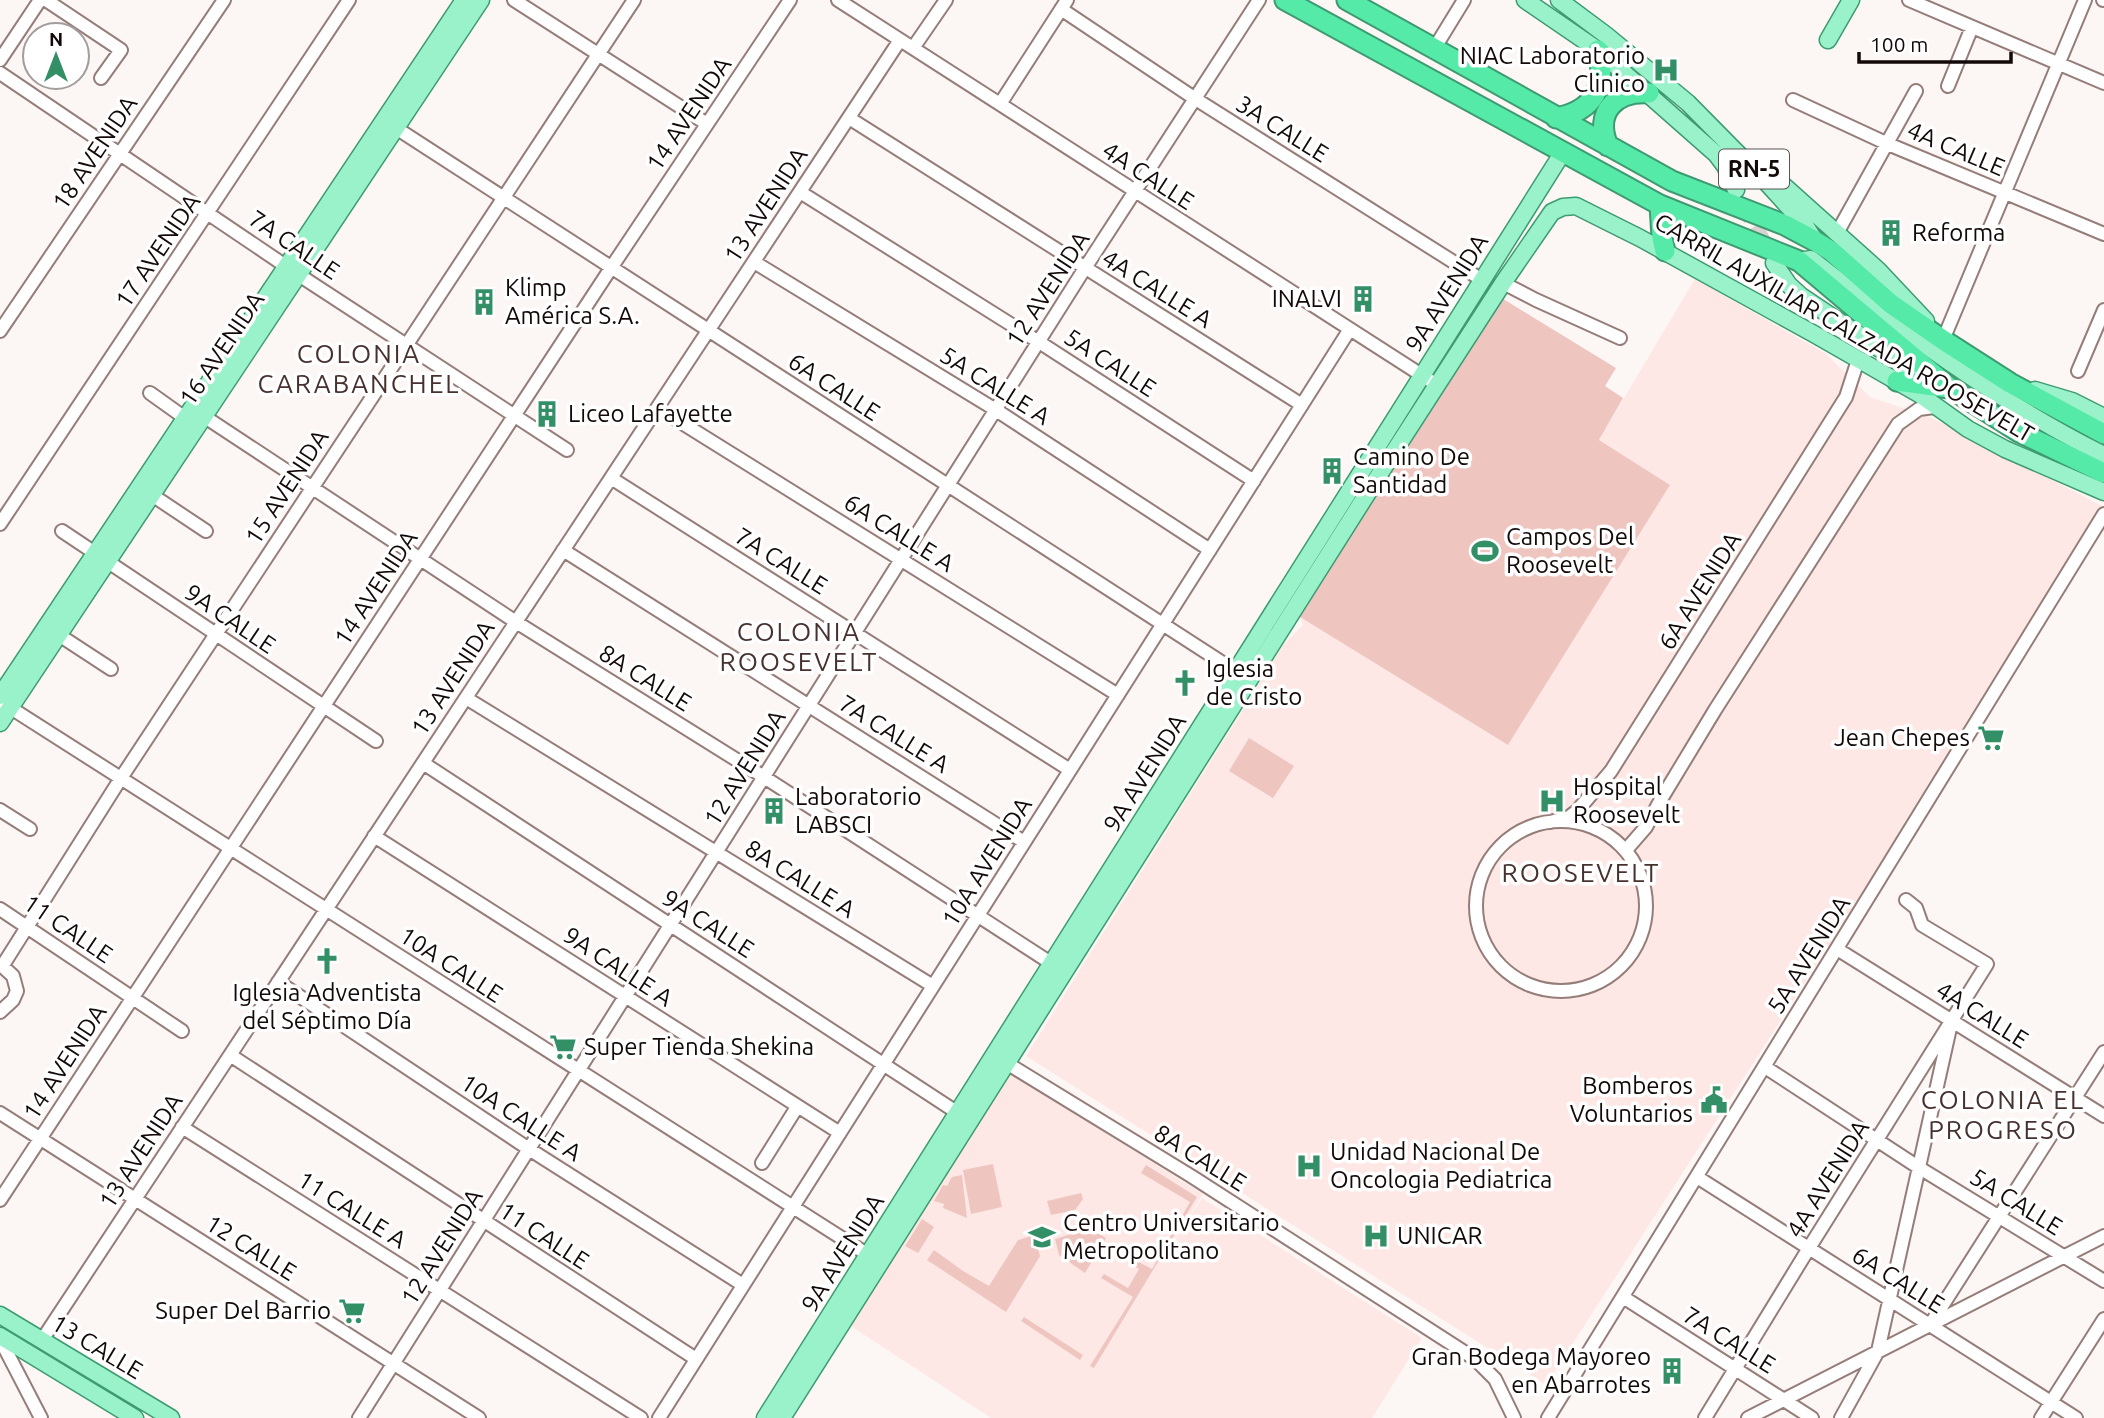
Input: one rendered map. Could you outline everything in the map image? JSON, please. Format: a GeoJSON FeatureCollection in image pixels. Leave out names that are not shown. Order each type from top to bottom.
{"type":"FeatureCollection","features":[{"type":"Feature","properties":{"kind":"highway"},"geometry":{"type":"LineString","coordinates":[[1285,0],[1660,205],[1799,261],[1950,388],[2019,432],[2104,473]]}},
{"type":"Feature","properties":{"kind":"highway"},"geometry":{"type":"LineString","coordinates":[[1347,0],[1672,181],[1807,236],[1831,251],[1891,304],[1943,340],[2010,383],[2104,434]]}},
{"type":"Feature","properties":{"kind":"highway"},"geometry":{"type":"LineString","coordinates":[[1556,118],[1570,116],[1591,101],[1601,77],[1598,50]]}},
{"type":"Feature","properties":{"kind":"highway"},"geometry":{"type":"LineString","coordinates":[[1608,146],[1603,135],[1606,111],[1614,101],[1624,95],[1648,93]]}},
{"type":"Feature","properties":{"kind":"highway"},"geometry":{"type":"LineString","coordinates":[[1660,205],[1665,251]]}},
{"type":"Feature","properties":{"kind":"highway"},"geometry":{"type":"LineString","coordinates":[[1897,382],[1950,388]]}},
{"type":"Feature","properties":{"kind":"main road","name":"16 AVENIDA"},"geometry":{"type":"LineString","coordinates":[[0,723],[3,701],[101,558],[152,495],[205,416],[292,270],[464,0]]}},
{"type":"Feature","properties":{"kind":"main road","name":"16 AVENIDA"},"geometry":{"type":"LineString","coordinates":[[3,701],[59,635],[101,558],[185,418],[396,128],[481,0]]}},
{"type":"Feature","properties":{"kind":"main road","name":"RN-5"},"geometry":{"type":"LineString","coordinates":[[1525,0],[1598,50],[1716,154],[1726,166],[1736,190]]}},
{"type":"Feature","properties":{"kind":"main road","name":"RN-5"},"geometry":{"type":"LineString","coordinates":[[1559,0],[1688,103],[1805,225],[1807,236]]}},
{"type":"Feature","properties":{"kind":"main road"},"geometry":{"type":"LineString","coordinates":[[1828,40],[1851,0]]}},
{"type":"Feature","properties":{"kind":"main road","name":"CARRIL AUXILIAR CALZADA ROOSEVELT"},"geometry":{"type":"LineString","coordinates":[[1688,103],[1878,270],[1943,340]]}},
{"type":"Feature","properties":{"kind":"main road","name":"9A AVENIDA"},"geometry":{"type":"LineString","coordinates":[[1242,677],[1422,376],[1563,152]]}},
{"type":"Feature","properties":{"kind":"main road","name":"9A AVENIDA"},"geometry":{"type":"LineString","coordinates":[[782,1418],[874,1259],[1242,677],[1550,214],[1563,207]]}},
{"type":"Feature","properties":{"kind":"main road","name":"CARRIL AUXILIAR CALZADA ROOSEVELT"},"geometry":{"type":"LineString","coordinates":[[1563,207],[1581,208],[1665,251],[1919,394],[1968,429],[2005,449],[2104,492]]}},
{"type":"Feature","properties":{"kind":"main road"},"geometry":{"type":"LineString","coordinates":[[1807,236],[1804,242],[1812,251],[1854,285],[1887,318]]}},
{"type":"Feature","properties":{"kind":"main road"},"geometry":{"type":"LineString","coordinates":[[1799,261],[1811,259],[1910,337],[2022,410],[2104,455]]}},
{"type":"Feature","properties":{"kind":"main road"},"geometry":{"type":"LineString","coordinates":[[1774,263],[1794,291],[1910,369],[1950,388]]}},
{"type":"Feature","properties":{"kind":"main road"},"geometry":{"type":"LineString","coordinates":[[1857,334],[1860,352],[1858,360]]}},
{"type":"Feature","properties":{"kind":"main road","name":"CARRIL AUXILIAR CALZADA ROOSEVELT"},"geometry":{"type":"LineString","coordinates":[[2010,383],[2072,401],[2104,417]]}},
{"type":"Feature","properties":{"kind":"main road","name":"9A AVENIDA"},"geometry":{"type":"LineString","coordinates":[[765,1418],[845,1306]]}},
{"type":"Feature","properties":{"kind":"main road","name":"13 CALLE"},"geometry":{"type":"LineString","coordinates":[[0,1315],[171,1418]]}},
{"type":"Feature","properties":{"kind":"main road","name":"13 CALLE"},"geometry":{"type":"LineString","coordinates":[[0,1338],[135,1418]]}},
{"type":"Feature","properties":{"kind":"street"},"geometry":{"type":"LineString","coordinates":[[0,60],[40,0]]}},
{"type":"Feature","properties":{"kind":"street"},"geometry":{"type":"LineString","coordinates":[[46,0],[121,50],[101,78]]}},
{"type":"Feature","properties":{"kind":"street","name":"18 AVENIDA"},"geometry":{"type":"LineString","coordinates":[[0,331],[224,0]]}},
{"type":"Feature","properties":{"kind":"street","name":"17 AVENIDA"},"geometry":{"type":"LineString","coordinates":[[0,524],[349,0]]}},
{"type":"Feature","properties":{"kind":"street"},"geometry":{"type":"LineString","coordinates":[[514,0],[707,124]]}},
{"type":"Feature","properties":{"kind":"street","name":"15 AVENIDA"},"geometry":{"type":"LineString","coordinates":[[1,965],[121,778],[634,0]]}},
{"type":"Feature","properties":{"kind":"street","name":"14 AVENIDA"},"geometry":{"type":"LineString","coordinates":[[0,1200],[611,268],[790,0]]}},
{"type":"Feature","properties":{"kind":"street","name":"4A CALLE"},"geometry":{"type":"LineString","coordinates":[[838,0],[1437,385]]}},
{"type":"Feature","properties":{"kind":"street"},"geometry":{"type":"LineString","coordinates":[[913,48],[946,0]]}},
{"type":"Feature","properties":{"kind":"street","name":"12 AVENIDA"},"geometry":{"type":"LineString","coordinates":[[359,1418],[1085,268],[1259,0]]}},
{"type":"Feature","properties":{"kind":"street"},"geometry":{"type":"LineString","coordinates":[[1434,48],[1464,0]]}},
{"type":"Feature","properties":{"kind":"street"},"geometry":{"type":"LineString","coordinates":[[1909,0],[2104,83]]}},
{"type":"Feature","properties":{"kind":"street"},"geometry":{"type":"LineString","coordinates":[[1943,340],[2085,0]]}},
{"type":"Feature","properties":{"kind":"street"},"geometry":{"type":"LineString","coordinates":[[1000,104],[1064,5]]}},
{"type":"Feature","properties":{"kind":"street","name":"3A CALLE"},"geometry":{"type":"LineString","coordinates":[[1064,5],[1194,98],[1482,280]]}},
{"type":"Feature","properties":{"kind":"street"},"geometry":{"type":"LineString","coordinates":[[1948,86],[1972,27]]}},
{"type":"Feature","properties":{"kind":"street","name":"13 AVENIDA"},"geometry":{"type":"LineString","coordinates":[[42,1340],[900,40]]}},
{"type":"Feature","properties":{"kind":"street","name":"7A CALLE"},"geometry":{"type":"LineString","coordinates":[[0,72],[292,270],[567,450]]}},
{"type":"Feature","properties":{"kind":"street"},"geometry":{"type":"LineString","coordinates":[[1837,233],[1916,91]]}},
{"type":"Feature","properties":{"kind":"street","name":"4A CALLE"},"geometry":{"type":"LineString","coordinates":[[1793,100],[1888,144],[2104,234]]}},
{"type":"Feature","properties":{"kind":"street","name":"4A CALLE A"},"geometry":{"type":"LineString","coordinates":[[849,118],[1302,405]]}},
{"type":"Feature","properties":{"kind":"street","name":"6A CALLE"},"geometry":{"type":"LineString","coordinates":[[396,128],[1242,677]]}},
{"type":"Feature","properties":{"kind":"street","name":"5A CALLE"},"geometry":{"type":"LineString","coordinates":[[800,192],[1254,481]]}},
{"type":"Feature","properties":{"kind":"street","name":"5A CALLE A"},"geometry":{"type":"LineString","coordinates":[[754,262],[996,410],[1210,550]]}},
{"type":"Feature","properties":{"kind":"street"},"geometry":{"type":"LineString","coordinates":[[1503,283],[1620,338]]}},
{"type":"Feature","properties":{"kind":"street"},"geometry":{"type":"LineString","coordinates":[[2078,370],[2104,310]]}},
{"type":"Feature","properties":{"kind":"street","name":"10A AVENIDA"},"geometry":{"type":"LineString","coordinates":[[659,1418],[1350,329]]}},
{"type":"Feature","properties":{"kind":"street","name":"6A AVENIDA"},"geometry":{"type":"LineString","coordinates":[[1550,822],[1569,817],[1577,811],[1611,771],[1828,429],[1846,397],[1858,360]]}},
{"type":"Feature","properties":{"kind":"street"},"geometry":{"type":"LineString","coordinates":[[150,393],[185,418]]}},
{"type":"Feature","properties":{"kind":"street"},"geometry":{"type":"LineString","coordinates":[[1626,850],[1646,827],[1715,710],[1898,424],[1919,409],[1934,407]]}},
{"type":"Feature","properties":{"kind":"street","name":"6A CALLE A"},"geometry":{"type":"LineString","coordinates":[[657,408],[1118,695]]}},
{"type":"Feature","properties":{"kind":"street","name":"8A CALLE"},"geometry":{"type":"LineString","coordinates":[[205,416],[516,622],[764,777],[1058,967]]}},
{"type":"Feature","properties":{"kind":"street","name":"7A CALLE"},"geometry":{"type":"LineString","coordinates":[[611,478],[1070,770]]}},
{"type":"Feature","properties":{"kind":"street"},"geometry":{"type":"LineString","coordinates":[[152,495],[206,531]]}},
{"type":"Feature","properties":{"kind":"street","name":"5A AVENIDA"},"geometry":{"type":"LineString","coordinates":[[1548,1418],[2104,514]]}},
{"type":"Feature","properties":{"kind":"street","name":"9A CALLE"},"geometry":{"type":"LineString","coordinates":[[62,531],[376,741]]}},
{"type":"Feature","properties":{"kind":"street","name":"7A CALLE A"},"geometry":{"type":"LineString","coordinates":[[564,550],[1024,842]]}},
{"type":"Feature","properties":{"kind":"street"},"geometry":{"type":"LineString","coordinates":[[59,635],[111,668]]}},
{"type":"Feature","properties":{"kind":"street","name":"8A CALLE A"},"geometry":{"type":"LineString","coordinates":[[466,698],[933,986]]}},
{"type":"Feature","properties":{"kind":"street","name":"10A CALLE"},"geometry":{"type":"LineString","coordinates":[[3,701],[874,1259]]}},
{"type":"Feature","properties":{"kind":"street","name":"9A CALLE"},"geometry":{"type":"LineString","coordinates":[[423,763],[963,1117]]}},
{"type":"Feature","properties":{"kind":"street"},"geometry":{"type":"LineString","coordinates":[[0,810],[30,829]]}},
{"type":"Feature","properties":{"kind":"street"},"geometry":{"type":"LineString","coordinates":[[1571,821],[1591,826],[1610,836],[1626,850],[1638,867],[1645,886],[1645,927],[1626,963],[1611,976],[1592,986],[1573,991],[1552,991],[1532,986],[1514,977],[1498,964],[1486,948],[1478,929],[1475,909],[1477,889],[1484,869],[1500,847],[1523,830],[1550,822],[1571,821]]}},
{"type":"Feature","properties":{"kind":"street","name":"9A CALLE A"},"geometry":{"type":"LineString","coordinates":[[374,836],[840,1133]]}},
{"type":"Feature","properties":{"kind":"street","name":"4A AVENIDA"},"geometry":{"type":"LineString","coordinates":[[1705,1418],[1987,964],[1922,925],[1916,908],[1906,900]]}},
{"type":"Feature","properties":{"kind":"street","name":"11 CALLE"},"geometry":{"type":"LineString","coordinates":[[0,909],[182,1031]]}},
{"type":"Feature","properties":{"kind":"street","name":"4A CALLE"},"geometry":{"type":"LineString","coordinates":[[1837,949],[2104,1116]]}},
{"type":"Feature","properties":{"kind":"street"},"geometry":{"type":"LineString","coordinates":[[0,1012],[13,1000],[17,991],[13,976],[1,965]]}},
{"type":"Feature","properties":{"kind":"street","name":"10A CALLE A"},"geometry":{"type":"LineString","coordinates":[[278,982],[529,1149],[743,1285]]}},
{"type":"Feature","properties":{"kind":"street"},"geometry":{"type":"LineString","coordinates":[[1841,1418],[1878,1351],[1952,1021]]}},
{"type":"Feature","properties":{"kind":"street"},"geometry":{"type":"LineString","coordinates":[[1930,1325],[2104,1052]]}},
{"type":"Feature","properties":{"kind":"street","name":"11 CALLE"},"geometry":{"type":"LineString","coordinates":[[230,1055],[696,1359]]}},
{"type":"Feature","properties":{"kind":"street","name":"8A CALLE"},"geometry":{"type":"LineString","coordinates":[[1000,1059],[1181,1170],[1475,1359],[1495,1379],[1514,1418]]}},
{"type":"Feature","properties":{"kind":"street","name":"5A CALLE"},"geometry":{"type":"LineString","coordinates":[[1765,1067],[1918,1167],[2104,1281]]}},
{"type":"Feature","properties":{"kind":"street"},"geometry":{"type":"LineString","coordinates":[[762,1163],[797,1107]]}},
{"type":"Feature","properties":{"kind":"street","name":"12 CALLE"},"geometry":{"type":"LineString","coordinates":[[0,1113],[479,1418]]}},
{"type":"Feature","properties":{"kind":"street","name":"11 CALLE A"},"geometry":{"type":"LineString","coordinates":[[182,1127],[641,1418]]}},
{"type":"Feature","properties":{"kind":"street","name":"6A CALLE"},"geometry":{"type":"LineString","coordinates":[[1697,1177],[2076,1418]]}},
{"type":"Feature","properties":{"kind":"street"},"geometry":{"type":"LineString","coordinates":[[1748,1418],[2104,1236]]}},
{"type":"Feature","properties":{"kind":"street","name":"7A CALLE"},"geometry":{"type":"LineString","coordinates":[[1623,1297],[1812,1418]]}},
{"type":"Feature","properties":{"kind":"street"},"geometry":{"type":"LineString","coordinates":[[2041,1418],[2104,1318]]}},
{"type":"Feature","properties":{"kind":"street"},"geometry":{"type":"LineString","coordinates":[[0,1338],[41,1418]]}},
{"type":"Feature","properties":{"kind":"street"},"geometry":{"type":"LineString","coordinates":[[0,1354],[33,1418]]}},
{"type":"Feature","properties":{"kind":"street","name":"8A CALLE"},"geometry":{"type":"LineString","coordinates":[[1508,1405],[1522,1418]]}},
{"type":"Feature","properties":{"kind":"shaded area","name":"Hospital Roosevelt"},"geometry":{"type":"Polygon","coordinates":[[[1695,279],[1826,354],[1870,397],[1930,417],[2102,506],[1846,919],[1546,1385],[1026,1056],[1284,644],[1303,625],[1300,617],[1508,745],[1670,485],[1599,440],[1695,279]]]}},
{"type":"Feature","properties":{"kind":"shaded area","name":"Campos Del Roosevelt"},"geometry":{"type":"Polygon","coordinates":[[[1500,297],[1616,368],[1605,386],[1623,398],[1599,440],[1670,485],[1508,745],[1300,617],[1500,297]]]}},
{"type":"Feature","properties":{"kind":"shaded area"},"geometry":{"type":"Polygon","coordinates":[[[1249,738],[1294,766],[1273,798],[1229,771],[1249,738]]]}},
{"type":"Feature","properties":{"kind":"shaded area"},"geometry":{"type":"Polygon","coordinates":[[[1010,1073],[1203,1194],[1168,1251],[1202,1198],[1422,1338],[1372,1418],[991,1418],[851,1326],[1010,1073]]]}},
{"type":"Feature","properties":{"kind":"shaded area"},"geometry":{"type":"Polygon","coordinates":[[[993,1164],[1002,1207],[971,1214],[963,1170],[993,1164]]]}},
{"type":"Feature","properties":{"kind":"shaded area"},"geometry":{"type":"Polygon","coordinates":[[[1146,1165],[1197,1197],[1094,1368],[1090,1366],[1133,1297],[1101,1278],[1104,1274],[1128,1288],[1139,1269],[1131,1264],[1133,1259],[1152,1269],[1190,1202],[1141,1173],[1146,1165]]]}},
{"type":"Feature","properties":{"kind":"shaded area"},"geometry":{"type":"Polygon","coordinates":[[[962,1175],[967,1218],[943,1208],[944,1204],[934,1201],[943,1185],[947,1186],[952,1177],[962,1175]]]}},
{"type":"Feature","properties":{"kind":"shaded area"},"geometry":{"type":"Polygon","coordinates":[[[1081,1193],[1083,1199],[1075,1210],[1051,1215],[1047,1201],[1081,1193]]]}},
{"type":"Feature","properties":{"kind":"shaded area"},"geometry":{"type":"Polygon","coordinates":[[[922,1219],[934,1227],[918,1253],[905,1246],[922,1219]]]}},
{"type":"Feature","properties":{"kind":"shaded area"},"geometry":{"type":"Polygon","coordinates":[[[1090,1228],[1106,1238],[1085,1273],[1059,1255],[1055,1239],[1090,1228]]]}},
{"type":"Feature","properties":{"kind":"shaded area"},"geometry":{"type":"Polygon","coordinates":[[[1034,1235],[1040,1256],[1006,1312],[927,1260],[934,1250],[989,1286],[1018,1240],[1034,1235]]]}},
{"type":"Feature","properties":{"kind":"shaded area"},"geometry":{"type":"Polygon","coordinates":[[[1024,1317],[1083,1355],[1080,1360],[1021,1321],[1024,1317]]]}},
{"type":"Feature","properties":{"kind":"tunnel"},"geometry":{"type":"LineString","coordinates":[[1744,205],[1769,253]]}},
{"type":"Feature","properties":{"kind":"place","name":"NIAC Laboratorio Clinico"},"geometry":{"type":"Point","coordinates":[1666,70]}},
{"type":"Feature","properties":{"kind":"place","name":"Reforma"},"geometry":{"type":"Point","coordinates":[1891,233]}},
{"type":"Feature","properties":{"kind":"place","name":"INALVI"},"geometry":{"type":"Point","coordinates":[1363,299]}},
{"type":"Feature","properties":{"kind":"place","name":"Klimp América S.A."},"geometry":{"type":"Point","coordinates":[484,302]}},
{"type":"Feature","properties":{"kind":"place","name":"Liceo Lafayette"},"geometry":{"type":"Point","coordinates":[547,414]}},
{"type":"Feature","properties":{"kind":"place","name":"Camino De Santidad"},"geometry":{"type":"Point","coordinates":[1332,471]}},
{"type":"Feature","properties":{"kind":"place","name":"Campos Del Roosevelt"},"geometry":{"type":"Point","coordinates":[1485,551]}},
{"type":"Feature","properties":{"kind":"place","name":"Iglesia de Cristo"},"geometry":{"type":"Point","coordinates":[1185,683]}},
{"type":"Feature","properties":{"kind":"place","name":"Jean Chepes"},"geometry":{"type":"Point","coordinates":[1991,738]}},
{"type":"Feature","properties":{"kind":"place","name":"Hospital Roosevelt"},"geometry":{"type":"Point","coordinates":[1552,801]}},
{"type":"Feature","properties":{"kind":"place","name":"Laboratorio LABSCI"},"geometry":{"type":"Point","coordinates":[774,811]}},
{"type":"Feature","properties":{"kind":"place","name":"Iglesia Adventista del Séptimo Día"},"geometry":{"type":"Point","coordinates":[327,961]}},
{"type":"Feature","properties":{"kind":"place","name":"Super Tienda Shekina"},"geometry":{"type":"Point","coordinates":[563,1047]}},
{"type":"Feature","properties":{"kind":"place","name":"Bomberos Voluntarios"},"geometry":{"type":"Point","coordinates":[1714,1100]}},
{"type":"Feature","properties":{"kind":"place","name":"Unidad Nacional De Oncologia Pediatrica"},"geometry":{"type":"Point","coordinates":[1309,1166]}},
{"type":"Feature","properties":{"kind":"place","name":"UNICAR"},"geometry":{"type":"Point","coordinates":[1376,1236]}},
{"type":"Feature","properties":{"kind":"place","name":"Centro Universitario Metropolitano"},"geometry":{"type":"Point","coordinates":[1042,1237]}},
{"type":"Feature","properties":{"kind":"place","name":"Super Del Barrio"},"geometry":{"type":"Point","coordinates":[352,1311]}},
{"type":"Feature","properties":{"kind":"place","name":"Gran Bodega Mayoreo en Abarrotes"},"geometry":{"type":"Point","coordinates":[1672,1371]}},
{"type":"Feature","properties":{"kind":"district","name":"COLONIA CARABANCHEL"},"geometry":{"type":"Point","coordinates":[359,369]}},
{"type":"Feature","properties":{"kind":"district","name":"COLONIA ROOSEVELT"},"geometry":{"type":"Point","coordinates":[799,647]}},
{"type":"Feature","properties":{"kind":"district","name":"ROOSEVELT"},"geometry":{"type":"Point","coordinates":[1581,873]}},
{"type":"Feature","properties":{"kind":"district","name":"COLONIA EL PROGRESO"},"geometry":{"type":"Point","coordinates":[2003,1115]}}]}
